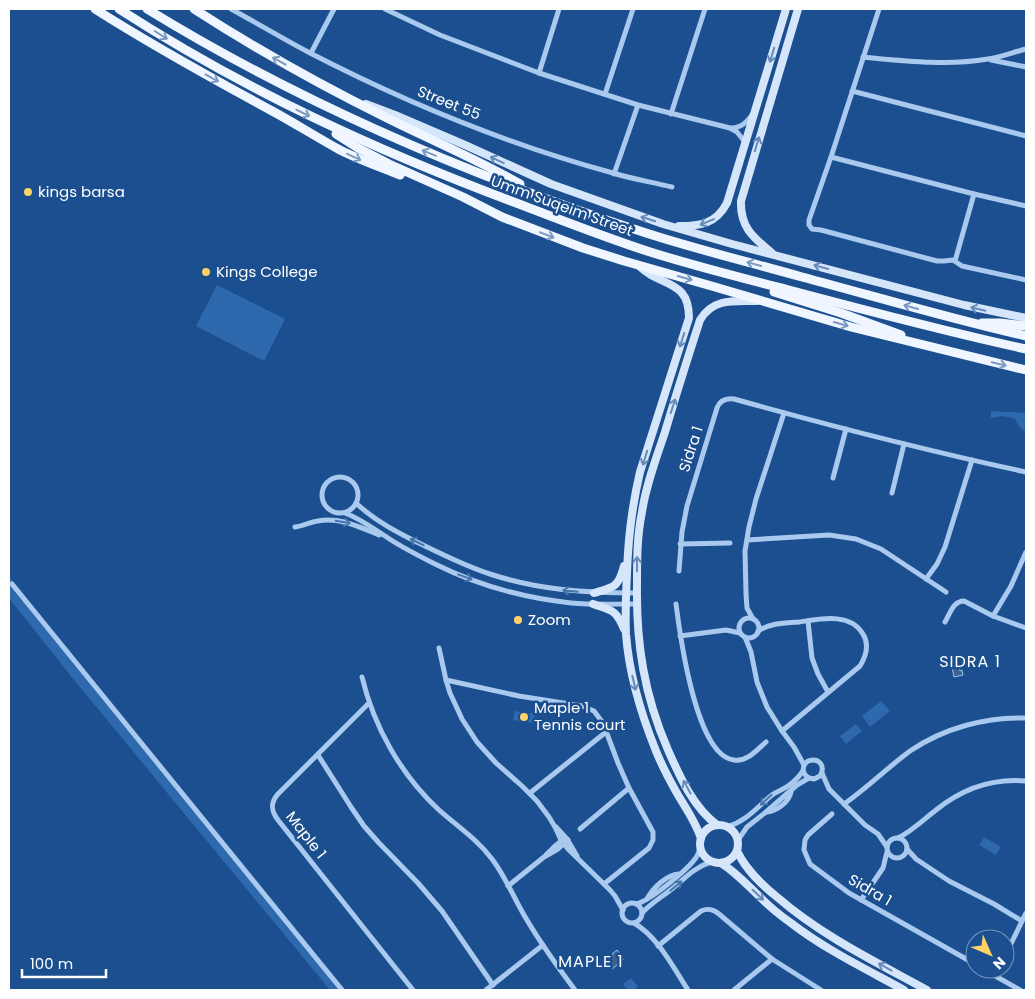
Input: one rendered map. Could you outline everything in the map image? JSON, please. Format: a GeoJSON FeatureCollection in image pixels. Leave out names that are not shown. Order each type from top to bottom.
{"type":"FeatureCollection","features":[{"type":"Feature","properties":{"kind":"main road","name":"Umm Suqeim Street"},"geometry":{"type":"LineString","coordinates":[[95,9],[154,45],[339,149],[365,162],[502,217]]}},
{"type":"Feature","properties":{"kind":"main road","name":"Umm Suqeim Street"},"geometry":{"type":"LineString","coordinates":[[120,9],[219,69],[321,122],[431,170],[569,224],[650,252],[718,271],[887,316],[1026,350]]}},
{"type":"Feature","properties":{"kind":"main road","name":"Umm Suqeim Street"},"geometry":{"type":"LineString","coordinates":[[148,9],[192,36],[323,106],[419,149],[540,196],[675,242],[971,323],[1026,336]]}},
{"type":"Feature","properties":{"kind":"main road","name":"Umm Suqeim Street"},"geometry":{"type":"LineString","coordinates":[[194,9],[274,58],[347,98],[483,164],[540,196]]}},
{"type":"Feature","properties":{"kind":"main road"},"geometry":{"type":"LineString","coordinates":[[321,122],[348,142],[379,159],[502,217],[583,248],[638,266],[852,327],[1026,370]]}},
{"type":"Feature","properties":{"kind":"main road"},"geometry":{"type":"LineString","coordinates":[[718,271],[753,286],[866,322],[922,345]]}},
{"type":"Feature","properties":{"kind":"main road"},"geometry":{"type":"LineString","coordinates":[[971,323],[1000,323],[1026,326]]}},
{"type":"Feature","properties":{"kind":"street","name":"Street 55"},"geometry":{"type":"LineString","coordinates":[[231,9],[311,53],[444,115],[576,162],[614,174],[672,187]]}},
{"type":"Feature","properties":{"kind":"street"},"geometry":{"type":"LineString","coordinates":[[311,53],[334,9]]}},
{"type":"Feature","properties":{"kind":"street"},"geometry":{"type":"LineString","coordinates":[[385,9],[440,35],[539,73],[638,105],[730,128],[738,132],[746,142]]}},
{"type":"Feature","properties":{"kind":"street"},"geometry":{"type":"LineString","coordinates":[[539,73],[559,9]]}},
{"type":"Feature","properties":{"kind":"street"},"geometry":{"type":"LineString","coordinates":[[605,94],[633,9]]}},
{"type":"Feature","properties":{"kind":"street"},"geometry":{"type":"LineString","coordinates":[[671,114],[705,9]]}},
{"type":"Feature","properties":{"kind":"street"},"geometry":{"type":"LineString","coordinates":[[669,226],[696,226],[710,221],[722,212],[727,203],[786,9]]}},
{"type":"Feature","properties":{"kind":"street"},"geometry":{"type":"LineString","coordinates":[[774,254],[755,238],[745,226],[741,211],[741,201],[798,9]]}},
{"type":"Feature","properties":{"kind":"street"},"geometry":{"type":"LineString","coordinates":[[879,9],[809,220],[809,225],[812,229],[944,262],[954,261],[962,266],[1026,280]]}},
{"type":"Feature","properties":{"kind":"street"},"geometry":{"type":"LineString","coordinates":[[863,57],[927,63],[988,59],[1026,49]]}},
{"type":"Feature","properties":{"kind":"street"},"geometry":{"type":"LineString","coordinates":[[988,59],[1026,67]]}},
{"type":"Feature","properties":{"kind":"street"},"geometry":{"type":"LineString","coordinates":[[852,91],[1026,136]]}},
{"type":"Feature","properties":{"kind":"street"},"geometry":{"type":"LineString","coordinates":[[347,98],[403,118],[551,184],[669,226],[964,305],[1026,317]]}},
{"type":"Feature","properties":{"kind":"street"},"geometry":{"type":"LineString","coordinates":[[614,174],[638,105]]}},
{"type":"Feature","properties":{"kind":"street"},"geometry":{"type":"LineString","coordinates":[[730,128],[746,123],[756,108]]}},
{"type":"Feature","properties":{"kind":"street"},"geometry":{"type":"LineString","coordinates":[[831,157],[1026,206]]}},
{"type":"Feature","properties":{"kind":"street"},"geometry":{"type":"LineString","coordinates":[[954,261],[974,194]]}},
{"type":"Feature","properties":{"kind":"street"},"geometry":{"type":"LineString","coordinates":[[638,266],[648,274],[672,284],[682,293],[688,305],[689,318],[640,472],[631,515],[626,593],[631,604],[649,696],[665,743],[675,766],[694,800],[705,815],[717,825]]}},
{"type":"Feature","properties":{"kind":"street"},"geometry":{"type":"LineString","coordinates":[[626,635],[631,604],[636,593],[638,533],[647,487],[700,320],[711,308],[723,302],[764,301]]}},
{"type":"Feature","properties":{"kind":"street","name":"Sidra 1"},"geometry":{"type":"LineString","coordinates":[[679,571],[680,544],[688,499],[719,404],[726,399],[730,398],[904,444],[1026,472]]}},
{"type":"Feature","properties":{"kind":"street"},"geometry":{"type":"LineString","coordinates":[[751,652],[758,624],[749,612],[746,604],[745,561],[747,540],[756,499],[784,413]]}},
{"type":"Feature","properties":{"kind":"street"},"geometry":{"type":"LineString","coordinates":[[833,478],[846,429]]}},
{"type":"Feature","properties":{"kind":"street"},"geometry":{"type":"LineString","coordinates":[[892,493],[904,444]]}},
{"type":"Feature","properties":{"kind":"street"},"geometry":{"type":"LineString","coordinates":[[926,578],[937,564],[945,547],[972,460]]}},
{"type":"Feature","properties":{"kind":"street"},"geometry":{"type":"LineString","coordinates":[[345,513],[356,503],[358,493],[354,483],[340,477],[331,480],[325,486],[322,493],[326,506],[334,512],[345,513],[359,519],[436,565],[502,590],[540,598],[572,603],[631,604]]}},
{"type":"Feature","properties":{"kind":"street"},"geometry":{"type":"LineString","coordinates":[[356,503],[377,520],[412,540],[496,576],[530,585],[566,591],[636,593]]}},
{"type":"Feature","properties":{"kind":"street"},"geometry":{"type":"LineString","coordinates":[[295,527],[316,521],[336,521],[355,524],[388,538]]}},
{"type":"Feature","properties":{"kind":"street"},"geometry":{"type":"LineString","coordinates":[[747,540],[829,535],[849,538],[881,549],[946,592]]}},
{"type":"Feature","properties":{"kind":"street"},"geometry":{"type":"LineString","coordinates":[[680,544],[730,542]]}},
{"type":"Feature","properties":{"kind":"street"},"geometry":{"type":"LineString","coordinates":[[594,593],[613,587],[619,581],[628,550]]}},
{"type":"Feature","properties":{"kind":"street"},"geometry":{"type":"LineString","coordinates":[[993,616],[1010,588],[1026,552]]}},
{"type":"Feature","properties":{"kind":"street"},"geometry":{"type":"LineString","coordinates":[[12,584],[342,990]]}},
{"type":"Feature","properties":{"kind":"street"},"geometry":{"type":"LineString","coordinates":[[945,622],[956,603],[964,601],[993,616],[1026,628]]}},
{"type":"Feature","properties":{"kind":"street"},"geometry":{"type":"LineString","coordinates":[[593,604],[618,616],[626,635],[634,684],[648,730],[667,775],[690,812],[701,838]]}},
{"type":"Feature","properties":{"kind":"street"},"geometry":{"type":"LineString","coordinates":[[676,604],[686,672],[700,717],[715,748],[721,755],[727,758],[740,760],[752,755],[766,742]]}},
{"type":"Feature","properties":{"kind":"street"},"geometry":{"type":"LineString","coordinates":[[746,604],[740,622],[742,635],[751,652],[760,688],[767,707],[794,747],[804,768],[804,774],[829,789],[865,825],[878,834],[903,840],[920,862],[949,881],[1022,921]]}},
{"type":"Feature","properties":{"kind":"street"},"geometry":{"type":"LineString","coordinates":[[680,636],[726,630],[747,618],[771,625]]}},
{"type":"Feature","properties":{"kind":"street"},"geometry":{"type":"LineString","coordinates":[[726,630],[748,638],[771,625],[832,618],[855,624],[866,638],[866,652],[860,666],[782,731]]}},
{"type":"Feature","properties":{"kind":"street"},"geometry":{"type":"LineString","coordinates":[[808,621],[812,658],[828,692]]}},
{"type":"Feature","properties":{"kind":"street"},"geometry":{"type":"LineString","coordinates":[[439,648],[446,680],[453,700],[462,719],[477,742],[543,809],[578,858],[615,896],[623,910],[623,918],[647,932],[688,990]]}},
{"type":"Feature","properties":{"kind":"street"},"geometry":{"type":"LineString","coordinates":[[362,677],[369,703],[389,746],[406,773],[438,809],[482,847],[498,868],[543,945],[575,990]]}},
{"type":"Feature","properties":{"kind":"street"},"geometry":{"type":"LineString","coordinates":[[446,680],[519,696],[586,707],[598,715],[629,788],[654,836],[649,848],[604,884]]}},
{"type":"Feature","properties":{"kind":"street","name":"Maple 1"},"geometry":{"type":"LineString","coordinates":[[369,703],[274,798],[272,812],[414,990]]}},
{"type":"Feature","properties":{"kind":"street"},"geometry":{"type":"LineString","coordinates":[[844,804],[910,752],[941,734],[975,722],[1026,718]]}},
{"type":"Feature","properties":{"kind":"street"},"geometry":{"type":"LineString","coordinates":[[530,794],[606,732]]}},
{"type":"Feature","properties":{"kind":"street"},"geometry":{"type":"LineString","coordinates":[[794,747],[806,757],[816,760],[822,765],[822,773],[829,789]]}},
{"type":"Feature","properties":{"kind":"street"},"geometry":{"type":"LineString","coordinates":[[318,754],[357,816],[442,911],[493,985]]}},
{"type":"Feature","properties":{"kind":"street"},"geometry":{"type":"LineString","coordinates":[[727,827],[748,818],[774,793],[784,789],[797,779],[808,760],[812,760]]}},
{"type":"Feature","properties":{"kind":"street"},"geometry":{"type":"LineString","coordinates":[[738,840],[748,827],[766,812],[774,811],[789,798],[791,791],[800,783],[817,778],[822,773]]}},
{"type":"Feature","properties":{"kind":"street"},"geometry":{"type":"LineString","coordinates":[[883,868],[889,841],[908,832],[946,802],[987,783],[1026,781]]}},
{"type":"Feature","properties":{"kind":"street"},"geometry":{"type":"LineString","coordinates":[[580,829],[629,788]]}},
{"type":"Feature","properties":{"kind":"street","name":"Sidra 1"},"geometry":{"type":"LineString","coordinates":[[832,814],[808,835],[804,845],[805,855],[810,864],[838,886],[965,958]]}},
{"type":"Feature","properties":{"kind":"street"},"geometry":{"type":"LineString","coordinates":[[623,910],[627,905],[647,900],[652,890],[666,878],[679,874],[689,865],[697,856],[701,838],[705,831],[712,826],[727,827],[734,832],[738,840],[737,851],[731,859],[721,863],[711,862],[694,870],[674,888],[652,903],[640,920],[634,923]]}},
{"type":"Feature","properties":{"kind":"street"},"geometry":{"type":"LineString","coordinates":[[861,900],[883,868],[906,852],[908,838],[916,826]]}},
{"type":"Feature","properties":{"kind":"street"},"geometry":{"type":"LineString","coordinates":[[878,834],[891,856],[920,862]]}},
{"type":"Feature","properties":{"kind":"street"},"geometry":{"type":"LineString","coordinates":[[508,886],[544,857],[554,852],[565,840]]}},
{"type":"Feature","properties":{"kind":"street"},"geometry":{"type":"LineString","coordinates":[[700,848],[702,854],[711,862]]}},
{"type":"Feature","properties":{"kind":"street"},"geometry":{"type":"LineString","coordinates":[[737,851],[745,867],[784,904],[800,916],[833,938],[927,990]]}},
{"type":"Feature","properties":{"kind":"street"},"geometry":{"type":"LineString","coordinates":[[721,863],[737,874],[778,913],[810,937],[904,990]]}},
{"type":"Feature","properties":{"kind":"street"},"geometry":{"type":"LineString","coordinates":[[615,896],[641,909],[647,932]]}},
{"type":"Feature","properties":{"kind":"street"},"geometry":{"type":"LineString","coordinates":[[658,946],[697,914],[709,909],[716,912],[772,959],[821,990]]}},
{"type":"Feature","properties":{"kind":"street"},"geometry":{"type":"LineString","coordinates":[[1015,935],[1026,913]]}},
{"type":"Feature","properties":{"kind":"street"},"geometry":{"type":"LineString","coordinates":[[486,990],[543,945]]}},
{"type":"Feature","properties":{"kind":"street"},"geometry":{"type":"LineString","coordinates":[[734,990],[772,959]]}},
{"type":"Feature","properties":{"kind":"street"},"geometry":{"type":"LineString","coordinates":[[1001,979],[1020,990]]}},
{"type":"Feature","properties":{"kind":"shaded area"},"geometry":{"type":"Polygon","coordinates":[[[217,285],[285,319],[264,361],[196,326],[217,285]]]}},
{"type":"Feature","properties":{"kind":"shaded area"},"geometry":{"type":"Polygon","coordinates":[[[991,411],[1026,413],[1026,432],[1020,428],[1015,419],[1003,416],[991,418],[991,411]]]}},
{"type":"Feature","properties":{"kind":"shaded area"},"geometry":{"type":"Polygon","coordinates":[[[9,576],[85,672],[346,990],[330,990],[74,680],[9,598],[9,576]]]}},
{"type":"Feature","properties":{"kind":"shaded area"},"geometry":{"type":"Polygon","coordinates":[[[958,661],[963,675],[954,677],[951,662],[958,661]]]}},
{"type":"Feature","properties":{"kind":"shaded area"},"geometry":{"type":"Polygon","coordinates":[[[881,701],[890,711],[870,727],[862,716],[881,701]]]}},
{"type":"Feature","properties":{"kind":"shaded area","name":"Maple 1 Tennis court"},"geometry":{"type":"Polygon","coordinates":[[[515,711],[535,714],[534,723],[513,720],[515,711]]]}},
{"type":"Feature","properties":{"kind":"shaded area"},"geometry":{"type":"Polygon","coordinates":[[[856,724],[862,731],[846,744],[840,736],[856,724]]]}},
{"type":"Feature","properties":{"kind":"shaded area"},"geometry":{"type":"Polygon","coordinates":[[[984,837],[1001,847],[996,855],[979,845],[984,837]]]}},
{"type":"Feature","properties":{"kind":"shaded area"},"geometry":{"type":"Polygon","coordinates":[[[617,950],[624,959],[612,969],[607,962],[617,950]]]}},
{"type":"Feature","properties":{"kind":"shaded area"},"geometry":{"type":"Polygon","coordinates":[[[631,978],[638,987],[634,990],[628,990],[623,984],[631,978]]]}},
{"type":"Feature","properties":{"kind":"place","name":"kings barsa"},"geometry":{"type":"Point","coordinates":[28,192]}},
{"type":"Feature","properties":{"kind":"place","name":"Kings College"},"geometry":{"type":"Point","coordinates":[206,272]}},
{"type":"Feature","properties":{"kind":"place","name":"Zoom"},"geometry":{"type":"Point","coordinates":[518,620]}},
{"type":"Feature","properties":{"kind":"place","name":"Maple 1 Tennis court"},"geometry":{"type":"Point","coordinates":[524,717]}},
{"type":"Feature","properties":{"kind":"district","name":"SIDRA 1"},"geometry":{"type":"Point","coordinates":[970,661]}},
{"type":"Feature","properties":{"kind":"district","name":"MAPLE 1"},"geometry":{"type":"Point","coordinates":[591,961]}}]}
